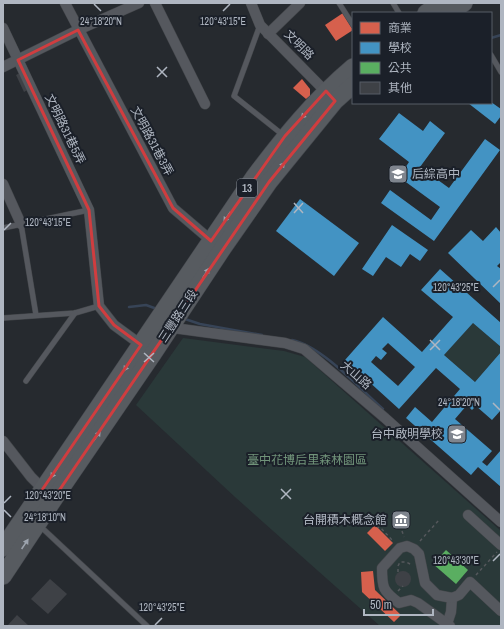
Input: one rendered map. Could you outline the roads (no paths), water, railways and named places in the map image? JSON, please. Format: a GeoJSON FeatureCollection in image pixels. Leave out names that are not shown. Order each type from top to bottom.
{"type":"FeatureCollection","features":[{"type":"Feature","properties":{"kind":"main road"},"geometry":{"type":"LineString","coordinates":[[431,12],[452,8]]}},
{"type":"Feature","properties":{"kind":"main road","name":"三豐路三段"},"geometry":{"type":"LineString","coordinates":[[3,548],[48,494],[147,350],[217,244],[294,138],[352,68]]}},
{"type":"Feature","properties":{"kind":"main road","name":"三豐路三段"},"geometry":{"type":"LineString","coordinates":[[330,96],[352,85]]}},
{"type":"Feature","properties":{"kind":"main road","name":"三豐路三段"},"geometry":{"type":"LineString","coordinates":[[3,576],[38,524],[48,494]]}},
{"type":"Feature","properties":{"kind":"street","name":"文明路31巷3弄"},"geometry":{"type":"LineString","coordinates":[[65,3],[173,208],[217,244]]}},
{"type":"Feature","properties":{"kind":"street"},"geometry":{"type":"LineString","coordinates":[[3,67],[78,30],[139,3]]}},
{"type":"Feature","properties":{"kind":"street"},"geometry":{"type":"LineString","coordinates":[[155,3],[205,104]]}},
{"type":"Feature","properties":{"kind":"street","name":"文明路"},"geometry":{"type":"LineString","coordinates":[[251,3],[260,25],[330,96]]}},
{"type":"Feature","properties":{"kind":"street"},"geometry":{"type":"LineString","coordinates":[[268,34],[300,3]]}},
{"type":"Feature","properties":{"kind":"street","name":"文明路31巷5弄"},"geometry":{"type":"LineString","coordinates":[[3,28],[89,210],[99,306]]}},
{"type":"Feature","properties":{"kind":"street"},"geometry":{"type":"LineString","coordinates":[[3,184],[21,224]]}},
{"type":"Feature","properties":{"kind":"street"},"geometry":{"type":"LineString","coordinates":[[99,306],[114,324],[147,350]]}},
{"type":"Feature","properties":{"kind":"street","name":"大山路"},"geometry":{"type":"LineString","coordinates":[[163,326],[285,344],[304,349],[385,418],[501,522]]}},
{"type":"Feature","properties":{"kind":"street"},"geometry":{"type":"LineString","coordinates":[[3,441],[48,494]]}},
{"type":"Feature","properties":{"kind":"street"},"geometry":{"type":"LineString","coordinates":[[468,515],[501,547]]}},
{"type":"Feature","properties":{"kind":"street"},"geometry":{"type":"LineString","coordinates":[[452,598],[448,625],[418,603],[410,600],[399,603],[388,595],[382,586],[382,568],[400,548],[406,546],[417,551],[425,583],[437,595],[452,598],[459,595],[470,582],[501,610]]}},
{"type":"Feature","properties":{"kind":"lane"},"geometry":{"type":"LineString","coordinates":[[340,3],[352,23]]}},
{"type":"Feature","properties":{"kind":"lane"},"geometry":{"type":"LineString","coordinates":[[393,3],[398,12]]}},
{"type":"Feature","properties":{"kind":"lane"},"geometry":{"type":"LineString","coordinates":[[260,25],[234,96],[294,138]]}},
{"type":"Feature","properties":{"kind":"lane"},"geometry":{"type":"LineString","coordinates":[[492,57],[501,72]]}},
{"type":"Feature","properties":{"kind":"lane"},"geometry":{"type":"LineString","coordinates":[[3,228],[89,210]]}},
{"type":"Feature","properties":{"kind":"lane"},"geometry":{"type":"LineString","coordinates":[[21,224],[36,315]]}},
{"type":"Feature","properties":{"kind":"lane"},"geometry":{"type":"LineString","coordinates":[[3,318],[75,313],[99,306]]}},
{"type":"Feature","properties":{"kind":"lane"},"geometry":{"type":"LineString","coordinates":[[26,381],[75,313]]}},
{"type":"Feature","properties":{"kind":"lane"},"geometry":{"type":"LineString","coordinates":[[38,524],[48,536],[147,626]]}},
{"type":"Feature","properties":{"kind":"waterway"},"geometry":{"type":"LineString","coordinates":[[492,38],[501,35]]}},
{"type":"Feature","properties":{"kind":"waterway"},"geometry":{"type":"LineString","coordinates":[[129,307],[146,305],[157,309]]}},
{"type":"Feature","properties":{"kind":"waterway"},"geometry":{"type":"LineString","coordinates":[[185,319],[200,324],[262,335]]}},
{"type":"Feature","properties":{"kind":"waterway"},"geometry":{"type":"LineString","coordinates":[[292,340],[316,350],[328,359],[383,409]]}},
{"type":"Feature","properties":{"kind":"place","name":"后綜高中"},"geometry":{"type":"Point","coordinates":[398,174]}},
{"type":"Feature","properties":{"kind":"place","name":"台中啟明學校"},"geometry":{"type":"Point","coordinates":[457,434]}},
{"type":"Feature","properties":{"kind":"place","name":"台開積木概念館"},"geometry":{"type":"Point","coordinates":[401,520]}},
{"type":"Feature","properties":{"kind":"park label","name":"臺中花博后里森林園區"},"geometry":{"type":"Point","coordinates":[307,460]}}]}
